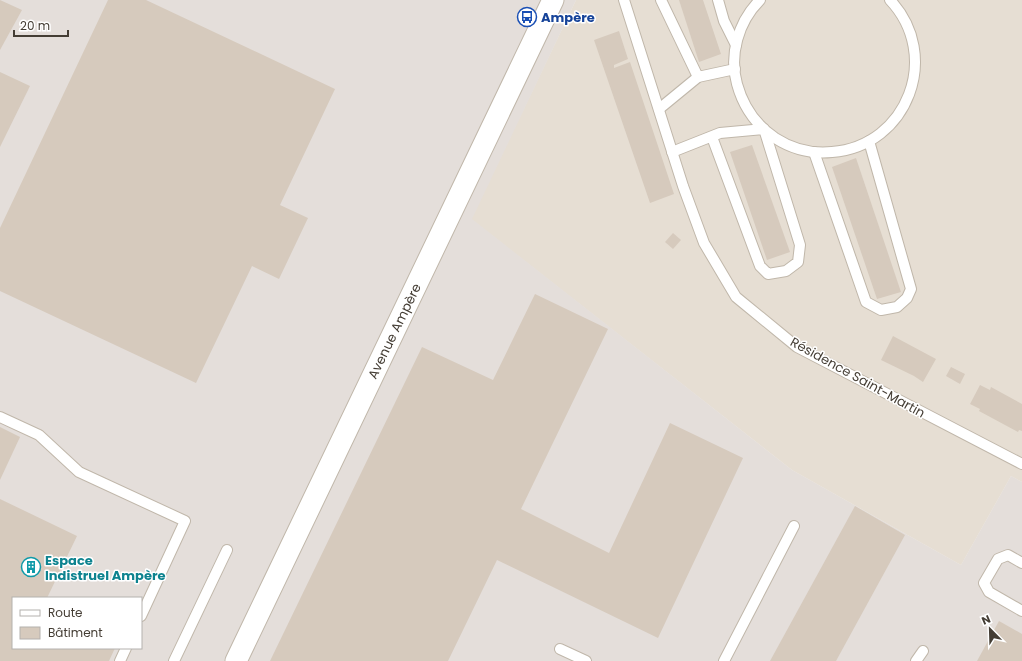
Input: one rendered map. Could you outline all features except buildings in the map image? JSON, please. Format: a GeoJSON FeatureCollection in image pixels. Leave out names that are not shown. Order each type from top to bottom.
{"type":"FeatureCollection","features":[{"type":"Feature","properties":{"kind":"street","name":"Avenue Ampère"},"geometry":{"type":"LineString","coordinates":[[236,661],[553,0]]}},
{"type":"Feature","properties":{"kind":"lane","name":"Résidence Saint-Martin"},"geometry":{"type":"LineString","coordinates":[[624,0],[672,152],[704,243],[736,297],[797,347],[1022,464]]}},
{"type":"Feature","properties":{"kind":"lane"},"geometry":{"type":"LineString","coordinates":[[661,0],[698,77]]}},
{"type":"Feature","properties":{"kind":"lane"},"geometry":{"type":"LineString","coordinates":[[718,0],[724,21],[736,45]]}},
{"type":"Feature","properties":{"kind":"lane"},"geometry":{"type":"LineString","coordinates":[[760,0],[748,15],[741,29],[736,45],[734,61],[735,77],[739,93],[746,108],[764,129],[787,145],[814,152],[840,152],[855,148],[882,132],[893,122],[902,109],[914,80],[916,65],[915,50],[911,34],[905,20],[897,7],[890,0]]}},
{"type":"Feature","properties":{"kind":"lane"},"geometry":{"type":"LineString","coordinates":[[659,109],[698,77],[735,69]]}},
{"type":"Feature","properties":{"kind":"lane"},"geometry":{"type":"LineString","coordinates":[[672,152],[720,133],[764,129]]}},
{"type":"Feature","properties":{"kind":"lane"},"geometry":{"type":"LineString","coordinates":[[712,137],[760,266],[768,274],[786,271],[798,262],[800,245],[764,129]]}},
{"type":"Feature","properties":{"kind":"lane"},"geometry":{"type":"LineString","coordinates":[[814,152],[866,302],[881,310],[897,307],[908,298],[911,288],[869,141]]}},
{"type":"Feature","properties":{"kind":"lane"},"geometry":{"type":"LineString","coordinates":[[0,417],[39,435],[79,472],[185,521],[142,614]]}},
{"type":"Feature","properties":{"kind":"lane"},"geometry":{"type":"LineString","coordinates":[[724,661],[794,526]]}},
{"type":"Feature","properties":{"kind":"lane"},"geometry":{"type":"LineString","coordinates":[[174,661],[227,550]]}},
{"type":"Feature","properties":{"kind":"lane"},"geometry":{"type":"LineString","coordinates":[[1022,563],[1008,555],[998,559],[984,584],[989,592],[1022,611]]}},
{"type":"Feature","properties":{"kind":"lane"},"geometry":{"type":"LineString","coordinates":[[120,661],[126,649]]}},
{"type":"Feature","properties":{"kind":"lane"},"geometry":{"type":"LineString","coordinates":[[560,649],[586,661]]}},
{"type":"Feature","properties":{"kind":"lane"},"geometry":{"type":"LineString","coordinates":[[916,661],[923,651]]}},
{"type":"Feature","properties":{"kind":"shaded area"},"geometry":{"type":"Polygon","coordinates":[[[0,0],[576,0],[472,219],[792,470],[961,565],[1011,476],[1022,482],[1022,661],[0,661],[0,0]]]}},
{"type":"Feature","properties":{"kind":"shaded area"},"geometry":{"type":"Polygon","coordinates":[[[576,0],[1022,0],[1022,482],[1011,476],[961,565],[792,470],[471,219],[576,0]]]}},
{"type":"Feature","properties":{"kind":"place","name":"Ampère"},"geometry":{"type":"Point","coordinates":[527,17]}},
{"type":"Feature","properties":{"kind":"place","name":"Espace Indistruel Ampère"},"geometry":{"type":"Point","coordinates":[31,567]}}]}
